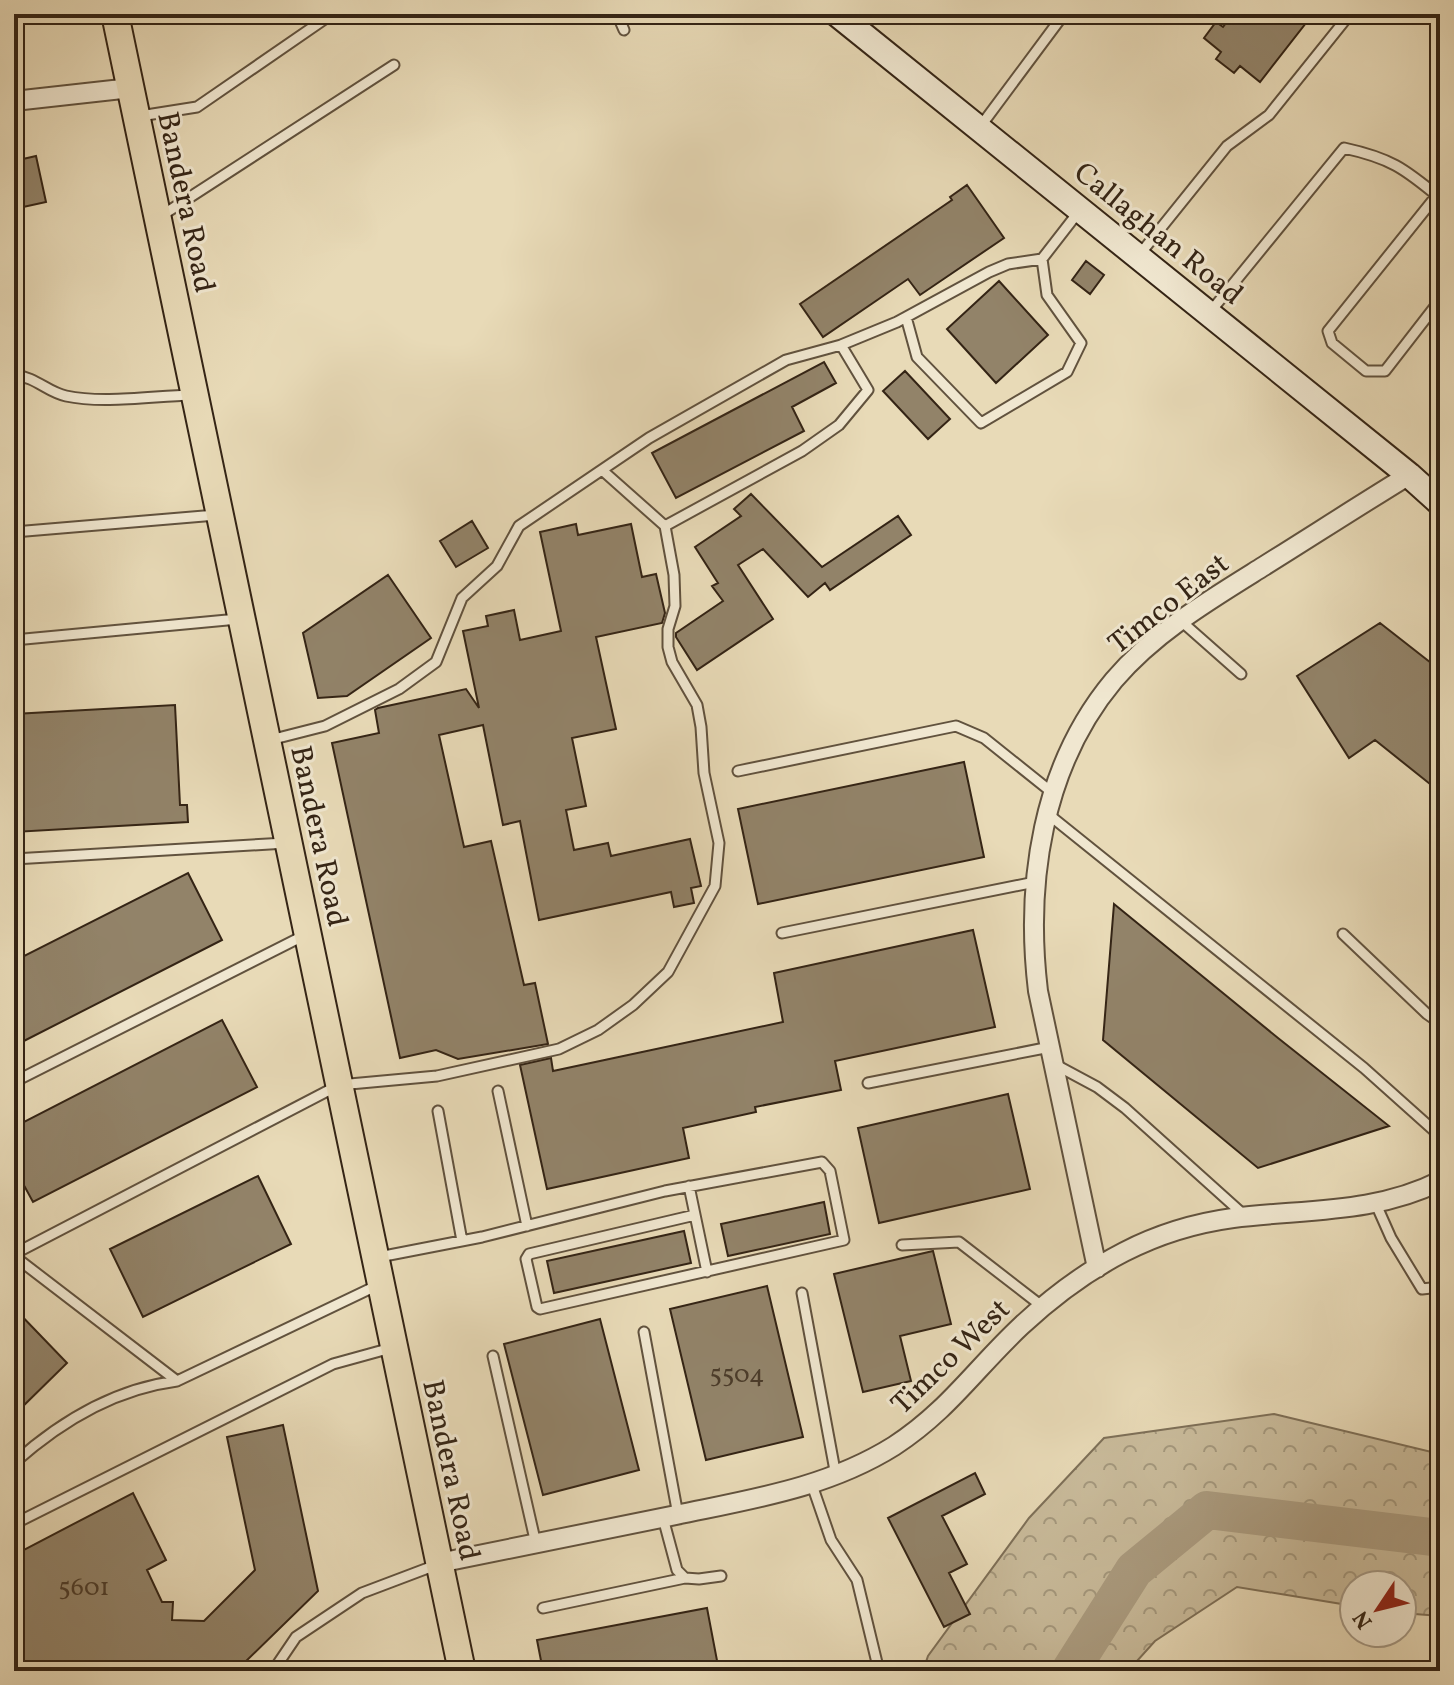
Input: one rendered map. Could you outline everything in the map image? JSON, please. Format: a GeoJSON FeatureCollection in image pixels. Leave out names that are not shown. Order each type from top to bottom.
{"type":"FeatureCollection","features":[{"type":"Feature","properties":{"kind":"main road","name":"Bandera Road"},"geometry":{"type":"LineString","coordinates":[[115,14],[462,1671]]}},
{"type":"Feature","properties":{"kind":"main road","name":"Callaghan Road"},"geometry":{"type":"LineString","coordinates":[[837,14],[1440,503]]}},
{"type":"Feature","properties":{"kind":"street"},"geometry":{"type":"LineString","coordinates":[[14,101],[131,88]]}},
{"type":"Feature","properties":{"kind":"street","name":"Timco East"},"geometry":{"type":"LineString","coordinates":[[1097,1268],[1038,991],[1033,947],[1035,882],[1048,814],[1072,747],[1093,709],[1114,680],[1139,654],[1198,607],[1409,475]]}},
{"type":"Feature","properties":{"kind":"street","name":"Timco West"},"geometry":{"type":"LineString","coordinates":[[439,1563],[812,1485],[836,1476],[869,1460],[925,1424],[954,1398],[1019,1327],[1097,1268],[1124,1252],[1195,1226],[1375,1202],[1440,1181]]}},
{"type":"Feature","properties":{"kind":"lane"},"geometry":{"type":"LineString","coordinates":[[136,116],[197,107],[332,14]]}},
{"type":"Feature","properties":{"kind":"lane"},"geometry":{"type":"LineString","coordinates":[[617,14],[624,30]]}},
{"type":"Feature","properties":{"kind":"lane"},"geometry":{"type":"LineString","coordinates":[[979,129],[1064,14]]}},
{"type":"Feature","properties":{"kind":"lane"},"geometry":{"type":"LineString","coordinates":[[1138,257],[1227,146],[1269,115],[1350,14]]}},
{"type":"Feature","properties":{"kind":"lane"},"geometry":{"type":"LineString","coordinates":[[158,218],[394,65]]}},
{"type":"Feature","properties":{"kind":"lane"},"geometry":{"type":"LineString","coordinates":[[1209,314],[1344,148],[1372,154],[1404,168],[1438,196],[1328,331],[1332,343],[1366,371],[1385,371],[1440,300]]}},
{"type":"Feature","properties":{"kind":"lane"},"geometry":{"type":"LineString","coordinates":[[267,741],[325,726],[399,689],[436,662],[462,598],[497,566],[519,526],[649,438],[786,360],[841,345],[906,317],[1008,264],[1042,259],[1080,210]]}},
{"type":"Feature","properties":{"kind":"lane"},"geometry":{"type":"LineString","coordinates":[[906,317],[917,357],[981,423],[1067,372],[1081,343],[1047,295],[1042,259]]}},
{"type":"Feature","properties":{"kind":"lane"},"geometry":{"type":"LineString","coordinates":[[665,526],[802,451],[839,425],[868,390],[841,345]]}},
{"type":"Feature","properties":{"kind":"lane"},"geometry":{"type":"LineString","coordinates":[[14,375],[36,380],[63,396],[195,395]]}},
{"type":"Feature","properties":{"kind":"lane"},"geometry":{"type":"LineString","coordinates":[[177,1381],[14,1255],[339,1085],[437,1076],[559,1049],[598,1030],[633,1005],[668,972],[715,886],[719,843],[704,773],[697,705],[672,662],[668,647],[668,629],[675,606],[674,575],[665,526],[602,470]]}},
{"type":"Feature","properties":{"kind":"lane"},"geometry":{"type":"LineString","coordinates":[[14,532],[220,515]]}},
{"type":"Feature","properties":{"kind":"lane"},"geometry":{"type":"LineString","coordinates":[[14,640],[242,619]]}},
{"type":"Feature","properties":{"kind":"lane"},"geometry":{"type":"LineString","coordinates":[[1181,621],[1241,674]]}},
{"type":"Feature","properties":{"kind":"lane"},"geometry":{"type":"LineString","coordinates":[[738,771],[956,726],[984,738],[1054,794]]}},
{"type":"Feature","properties":{"kind":"lane"},"geometry":{"type":"LineString","coordinates":[[1048,814],[1364,1068],[1440,1136]]}},
{"type":"Feature","properties":{"kind":"lane"},"geometry":{"type":"LineString","coordinates":[[14,859],[288,842]]}},
{"type":"Feature","properties":{"kind":"lane"},"geometry":{"type":"LineString","coordinates":[[782,933],[1035,882]]}},
{"type":"Feature","properties":{"kind":"lane"},"geometry":{"type":"LineString","coordinates":[[14,1082],[308,934]]}},
{"type":"Feature","properties":{"kind":"lane"},"geometry":{"type":"LineString","coordinates":[[1343,934],[1440,1023]]}},
{"type":"Feature","properties":{"kind":"lane"},"geometry":{"type":"LineString","coordinates":[[868,1083],[1052,1055],[1125,1108],[1247,1217]]}},
{"type":"Feature","properties":{"kind":"lane"},"geometry":{"type":"LineString","coordinates":[[498,1091],[527,1226]]}},
{"type":"Feature","properties":{"kind":"lane"},"geometry":{"type":"LineString","coordinates":[[438,1111],[462,1241]]}},
{"type":"Feature","properties":{"kind":"lane"},"geometry":{"type":"LineString","coordinates":[[14,1463],[47,1433],[85,1412],[146,1385],[177,1381],[378,1271],[462,1241],[689,1186],[822,1162],[829,1167],[845,1236],[842,1242],[540,1309],[535,1304],[526,1259],[529,1254],[695,1215]]}},
{"type":"Feature","properties":{"kind":"lane"},"geometry":{"type":"LineString","coordinates":[[689,1186],[707,1272]]}},
{"type":"Feature","properties":{"kind":"lane"},"geometry":{"type":"LineString","coordinates":[[1375,1202],[1391,1238],[1422,1289],[1440,1287]]}},
{"type":"Feature","properties":{"kind":"lane"},"geometry":{"type":"LineString","coordinates":[[902,1245],[959,1242],[1043,1307]]}},
{"type":"Feature","properties":{"kind":"lane"},"geometry":{"type":"LineString","coordinates":[[802,1293],[836,1476]]}},
{"type":"Feature","properties":{"kind":"lane"},"geometry":{"type":"LineString","coordinates":[[644,1332],[677,1570],[685,1578]]}},
{"type":"Feature","properties":{"kind":"lane"},"geometry":{"type":"LineString","coordinates":[[14,1524],[333,1364],[394,1347]]}},
{"type":"Feature","properties":{"kind":"lane"},"geometry":{"type":"LineString","coordinates":[[493,1356],[536,1544]]}},
{"type":"Feature","properties":{"kind":"lane"},"geometry":{"type":"LineString","coordinates":[[812,1485],[831,1540],[857,1580],[879,1671]]}},
{"type":"Feature","properties":{"kind":"lane"},"geometry":{"type":"LineString","coordinates":[[273,1671],[296,1637],[362,1593],[439,1563]]}},
{"type":"Feature","properties":{"kind":"lane"},"geometry":{"type":"LineString","coordinates":[[543,1608],[685,1578],[721,1576]]}},
{"type":"Feature","properties":{"kind":"green space"},"geometry":{"type":"Polygon","coordinates":[[[1274,1414],[1440,1454],[1440,1616],[1418,1614],[1418,1569],[1338,1569],[1338,1603],[1237,1587],[1155,1641],[1128,1671],[923,1671],[928,1656],[1029,1518],[1104,1438],[1274,1414]]]}},
{"type":"Feature","properties":{"kind":"building"},"geometry":{"type":"Polygon","coordinates":[[[1233,14],[1313,14],[1260,82],[1240,66],[1234,73],[1216,59],[1221,52],[1204,38],[1216,22],[1223,27],[1233,14]]]}},
{"type":"Feature","properties":{"kind":"building"},"geometry":{"type":"Polygon","coordinates":[[[36,156],[46,202],[14,209],[14,161],[36,156]]]}},
{"type":"Feature","properties":{"kind":"building"},"geometry":{"type":"Polygon","coordinates":[[[967,185],[1004,238],[920,295],[908,279],[823,337],[800,304],[952,200],[950,197],[967,185]]]}},
{"type":"Feature","properties":{"kind":"building"},"geometry":{"type":"Polygon","coordinates":[[[1086,261],[1104,275],[1090,294],[1072,280],[1086,261]]]}},
{"type":"Feature","properties":{"kind":"building"},"geometry":{"type":"Polygon","coordinates":[[[999,281],[1048,335],[996,383],[947,329],[999,281]]]}},
{"type":"Feature","properties":{"kind":"building"},"geometry":{"type":"Polygon","coordinates":[[[824,362],[836,383],[792,407],[804,431],[676,498],[652,453],[824,362]]]}},
{"type":"Feature","properties":{"kind":"building"},"geometry":{"type":"Polygon","coordinates":[[[905,371],[950,419],[928,439],[883,391],[905,371]]]}},
{"type":"Feature","properties":{"kind":"building"},"geometry":{"type":"Polygon","coordinates":[[[751,494],[822,567],[898,516],[911,535],[830,590],[825,583],[808,597],[763,549],[738,565],[773,619],[697,670],[676,633],[723,601],[712,586],[718,583],[695,547],[741,516],[734,509],[751,494]]]}},
{"type":"Feature","properties":{"kind":"building"},"geometry":{"type":"Polygon","coordinates":[[[472,521],[488,548],[456,567],[440,541],[472,521]]]}},
{"type":"Feature","properties":{"kind":"building"},"geometry":{"type":"Polygon","coordinates":[[[576,524],[578,535],[631,524],[642,577],[656,574],[665,613],[662,623],[596,637],[616,729],[572,738],[586,806],[566,810],[574,850],[608,843],[611,856],[690,839],[701,886],[691,888],[694,903],[674,907],[671,892],[539,920],[520,821],[503,825],[483,725],[439,735],[464,847],[491,841],[524,985],[535,983],[548,1044],[458,1059],[436,1050],[400,1058],[332,743],[379,733],[375,710],[378,708],[466,689],[479,708],[463,631],[488,626],[486,616],[514,610],[520,640],[561,631],[540,532],[576,524]]]}},
{"type":"Feature","properties":{"kind":"building"},"geometry":{"type":"Polygon","coordinates":[[[388,575],[431,638],[347,696],[318,698],[303,633],[388,575]]]}},
{"type":"Feature","properties":{"kind":"building"},"geometry":{"type":"Polygon","coordinates":[[[1380,623],[1440,670],[1440,792],[1375,740],[1349,758],[1297,676],[1380,623]]]}},
{"type":"Feature","properties":{"kind":"building"},"geometry":{"type":"Polygon","coordinates":[[[175,705],[180,805],[187,805],[188,822],[14,832],[14,714],[175,705]]]}},
{"type":"Feature","properties":{"kind":"building"},"geometry":{"type":"Polygon","coordinates":[[[964,762],[984,857],[758,904],[738,809],[964,762]]]}},
{"type":"Feature","properties":{"kind":"building"},"geometry":{"type":"Polygon","coordinates":[[[188,873],[222,940],[14,1046],[14,961],[188,873]]]}},
{"type":"Feature","properties":{"kind":"building"},"geometry":{"type":"Polygon","coordinates":[[[1114,904],[1389,1126],[1258,1168],[1103,1040],[1114,904]]]}},
{"type":"Feature","properties":{"kind":"building"},"geometry":{"type":"Polygon","coordinates":[[[973,930],[995,1027],[835,1061],[841,1090],[755,1107],[756,1112],[683,1128],[689,1158],[547,1189],[520,1065],[551,1058],[553,1071],[783,1022],[774,973],[973,930]]]}},
{"type":"Feature","properties":{"kind":"building"},"geometry":{"type":"Polygon","coordinates":[[[222,1020],[257,1087],[33,1202],[14,1167],[14,1127],[222,1020]]]}},
{"type":"Feature","properties":{"kind":"building"},"geometry":{"type":"Polygon","coordinates":[[[1008,1094],[1030,1189],[879,1223],[858,1128],[1008,1094]]]}},
{"type":"Feature","properties":{"kind":"building"},"geometry":{"type":"Polygon","coordinates":[[[258,1176],[291,1244],[143,1317],[110,1249],[258,1176]]]}},
{"type":"Feature","properties":{"kind":"building"},"geometry":{"type":"Polygon","coordinates":[[[824,1202],[830,1234],[728,1256],[721,1224],[824,1202]]]}},
{"type":"Feature","properties":{"kind":"building"},"geometry":{"type":"Polygon","coordinates":[[[684,1231],[691,1263],[554,1293],[547,1261],[684,1231]]]}},
{"type":"Feature","properties":{"kind":"building"},"geometry":{"type":"Polygon","coordinates":[[[933,1251],[951,1324],[900,1336],[911,1381],[863,1392],[834,1274],[933,1251]]]}},
{"type":"Feature","properties":{"kind":"building"},"geometry":{"type":"Polygon","coordinates":[[[767,1286],[803,1437],[706,1460],[670,1309],[767,1286]]]}},
{"type":"Feature","properties":{"kind":"building"},"geometry":{"type":"Polygon","coordinates":[[[14,1308],[67,1363],[14,1415],[14,1308]]]}},
{"type":"Feature","properties":{"kind":"building"},"geometry":{"type":"Polygon","coordinates":[[[600,1319],[639,1470],[543,1495],[504,1344],[600,1319]]]}},
{"type":"Feature","properties":{"kind":"building"},"geometry":{"type":"Polygon","coordinates":[[[283,1425],[318,1591],[241,1666],[232,1671],[14,1671],[14,1555],[133,1493],[166,1560],[147,1570],[162,1602],[173,1602],[172,1620],[204,1621],[255,1570],[227,1437],[283,1425]]]}},
{"type":"Feature","properties":{"kind":"building"},"geometry":{"type":"Polygon","coordinates":[[[975,1473],[985,1494],[942,1516],[967,1564],[949,1573],[970,1614],[944,1627],[888,1518],[975,1473]]]}},
{"type":"Feature","properties":{"kind":"building"},"geometry":{"type":"Polygon","coordinates":[[[707,1608],[719,1671],[543,1671],[537,1640],[707,1608]]]}},
{"type":"Feature","properties":{"kind":"waterway"},"geometry":{"type":"LineString","coordinates":[[1070,1671],[1134,1570],[1207,1510],[1440,1538]]}}]}
